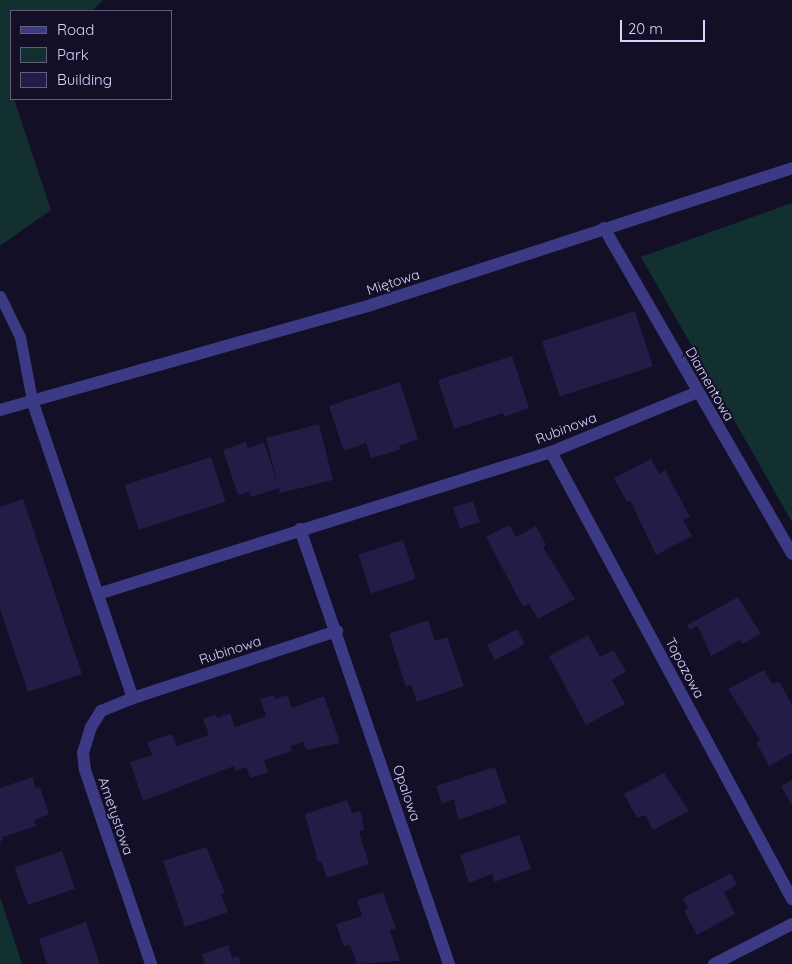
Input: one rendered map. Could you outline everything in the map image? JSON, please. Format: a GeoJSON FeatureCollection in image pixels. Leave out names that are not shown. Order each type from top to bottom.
{"type":"FeatureCollection","features":[{"type":"Feature","properties":{"kind":"street","name":"Miętowa"},"geometry":{"type":"LineString","coordinates":[[0,410],[371,305],[792,168]]}},
{"type":"Feature","properties":{"kind":"street","name":"Diamentowa"},"geometry":{"type":"LineString","coordinates":[[604,228],[792,554]]}},
{"type":"Feature","properties":{"kind":"street","name":"Rubinowa"},"geometry":{"type":"LineString","coordinates":[[98,594],[300,529],[551,452],[698,392]]}},
{"type":"Feature","properties":{"kind":"street"},"geometry":{"type":"LineString","coordinates":[[32,400],[133,698]]}},
{"type":"Feature","properties":{"kind":"street","name":"Topazowa"},"geometry":{"type":"LineString","coordinates":[[551,452],[792,900]]}},
{"type":"Feature","properties":{"kind":"street"},"geometry":{"type":"LineString","coordinates":[[300,529],[337,631]]}},
{"type":"Feature","properties":{"kind":"street","name":"Rubinowa"},"geometry":{"type":"LineString","coordinates":[[133,698],[337,631]]}},
{"type":"Feature","properties":{"kind":"street","name":"Opalowa"},"geometry":{"type":"LineString","coordinates":[[337,631],[449,964]]}},
{"type":"Feature","properties":{"kind":"street","name":"Ametystowa"},"geometry":{"type":"LineString","coordinates":[[133,698],[101,711],[91,727],[83,753],[85,770],[151,964]]}},
{"type":"Feature","properties":{"kind":"street"},"geometry":{"type":"LineString","coordinates":[[714,964],[792,924]]}},
{"type":"Feature","properties":{"kind":"lane"},"geometry":{"type":"LineString","coordinates":[[0,296],[20,337],[32,400]]}},
{"type":"Feature","properties":{"kind":"green space"},"geometry":{"type":"Polygon","coordinates":[[[0,0],[103,0],[93,10],[10,10],[10,100],[14,100],[51,210],[0,246],[0,0]]]}},
{"type":"Feature","properties":{"kind":"green space"},"geometry":{"type":"Polygon","coordinates":[[[792,203],[792,522],[641,257],[792,203]]]}},
{"type":"Feature","properties":{"kind":"green space"},"geometry":{"type":"Polygon","coordinates":[[[0,897],[22,964],[0,964],[0,897]]]}},
{"type":"Feature","properties":{"kind":"building"},"geometry":{"type":"Polygon","coordinates":[[[635,311],[653,366],[560,396],[542,341],[635,311]]]}},
{"type":"Feature","properties":{"kind":"building"},"geometry":{"type":"Polygon","coordinates":[[[512,356],[529,408],[504,417],[503,413],[454,429],[438,380],[512,356]]]}},
{"type":"Feature","properties":{"kind":"building"},"geometry":{"type":"Polygon","coordinates":[[[400,382],[418,439],[399,446],[400,450],[371,458],[366,443],[344,451],[329,406],[400,382]]]}},
{"type":"Feature","properties":{"kind":"building"},"geometry":{"type":"Polygon","coordinates":[[[319,424],[333,480],[280,493],[279,488],[251,497],[249,492],[238,495],[223,450],[246,442],[248,448],[264,442],[278,485],[266,438],[319,424]]]}},
{"type":"Feature","properties":{"kind":"building"},"geometry":{"type":"Polygon","coordinates":[[[211,457],[226,502],[139,530],[124,485],[211,457]]]}},
{"type":"Feature","properties":{"kind":"building"},"geometry":{"type":"Polygon","coordinates":[[[651,459],[659,474],[665,470],[690,517],[683,520],[692,536],[656,555],[630,500],[627,502],[614,478],[651,459]]]}},
{"type":"Feature","properties":{"kind":"building"},"geometry":{"type":"Polygon","coordinates":[[[23,499],[82,674],[28,692],[0,609],[0,507],[23,499]]]}},
{"type":"Feature","properties":{"kind":"building"},"geometry":{"type":"Polygon","coordinates":[[[473,501],[480,522],[460,528],[453,507],[473,501]]]}},
{"type":"Feature","properties":{"kind":"building"},"geometry":{"type":"Polygon","coordinates":[[[509,525],[516,537],[536,526],[546,545],[543,547],[575,599],[538,619],[529,604],[523,607],[486,537],[509,525]]]}},
{"type":"Feature","properties":{"kind":"building"},"geometry":{"type":"Polygon","coordinates":[[[403,540],[416,579],[371,594],[358,555],[403,540]]]}},
{"type":"Feature","properties":{"kind":"building"},"geometry":{"type":"Polygon","coordinates":[[[738,597],[761,634],[742,644],[740,640],[711,656],[698,626],[690,630],[687,625],[738,597]]]}},
{"type":"Feature","properties":{"kind":"building"},"geometry":{"type":"Polygon","coordinates":[[[428,620],[435,641],[447,637],[464,686],[417,702],[411,685],[406,687],[389,634],[428,620]]]}},
{"type":"Feature","properties":{"kind":"building"},"geometry":{"type":"Polygon","coordinates":[[[517,629],[525,644],[495,660],[487,645],[517,629]]]}},
{"type":"Feature","properties":{"kind":"building"},"geometry":{"type":"Polygon","coordinates":[[[588,635],[600,657],[614,650],[626,672],[612,680],[625,704],[586,725],[549,656],[588,635]]]}},
{"type":"Feature","properties":{"kind":"building"},"geometry":{"type":"Polygon","coordinates":[[[764,670],[772,684],[779,681],[792,705],[792,753],[769,766],[756,742],[760,740],[728,689],[764,670]]]}},
{"type":"Feature","properties":{"kind":"building"},"geometry":{"type":"Polygon","coordinates":[[[274,695],[275,699],[287,695],[292,708],[324,696],[340,743],[306,750],[303,742],[291,746],[292,751],[264,760],[268,772],[250,778],[246,767],[235,771],[234,766],[143,801],[130,762],[152,755],[147,742],[172,734],[177,746],[209,735],[203,719],[216,714],[217,718],[230,713],[235,727],[266,716],[260,699],[274,695]]]}},
{"type":"Feature","properties":{"kind":"building"},"geometry":{"type":"Polygon","coordinates":[[[495,767],[507,803],[458,820],[454,799],[442,804],[436,786],[495,767]]]}},
{"type":"Feature","properties":{"kind":"building"},"geometry":{"type":"Polygon","coordinates":[[[664,773],[689,811],[653,830],[645,815],[637,818],[624,794],[664,773]]]}},
{"type":"Feature","properties":{"kind":"building"},"geometry":{"type":"Polygon","coordinates":[[[36,776],[33,779],[36,789],[40,787],[49,814],[34,820],[36,826],[3,837],[0,843],[0,788],[36,776]]]}},
{"type":"Feature","properties":{"kind":"building"},"geometry":{"type":"Polygon","coordinates":[[[792,780],[792,806],[781,786],[792,780]]]}},
{"type":"Feature","properties":{"kind":"building"},"geometry":{"type":"Polygon","coordinates":[[[347,800],[352,813],[360,811],[364,830],[359,832],[369,864],[327,878],[321,861],[318,862],[305,814],[347,800]]]}},
{"type":"Feature","properties":{"kind":"building"},"geometry":{"type":"Polygon","coordinates":[[[519,835],[531,869],[494,882],[492,874],[469,883],[460,855],[519,835]]]}},
{"type":"Feature","properties":{"kind":"building"},"geometry":{"type":"Polygon","coordinates":[[[206,847],[225,893],[221,894],[228,912],[185,927],[163,861],[206,847]]]}},
{"type":"Feature","properties":{"kind":"building"},"geometry":{"type":"Polygon","coordinates":[[[62,851],[75,889],[28,905],[15,867],[62,851]]]}},
{"type":"Feature","properties":{"kind":"building"},"geometry":{"type":"Polygon","coordinates":[[[731,873],[737,885],[724,892],[735,914],[697,935],[684,911],[688,908],[683,898],[731,873]]]}},
{"type":"Feature","properties":{"kind":"building"},"geometry":{"type":"Polygon","coordinates":[[[383,892],[396,929],[390,931],[400,961],[357,964],[350,945],[344,946],[336,924],[362,916],[357,900],[383,892]]]}},
{"type":"Feature","properties":{"kind":"building"},"geometry":{"type":"Polygon","coordinates":[[[86,922],[100,964],[47,964],[39,939],[86,922]]]}},
{"type":"Feature","properties":{"kind":"building"},"geometry":{"type":"Polygon","coordinates":[[[228,945],[232,958],[238,956],[241,964],[205,964],[202,954],[228,945]]]}}]}
